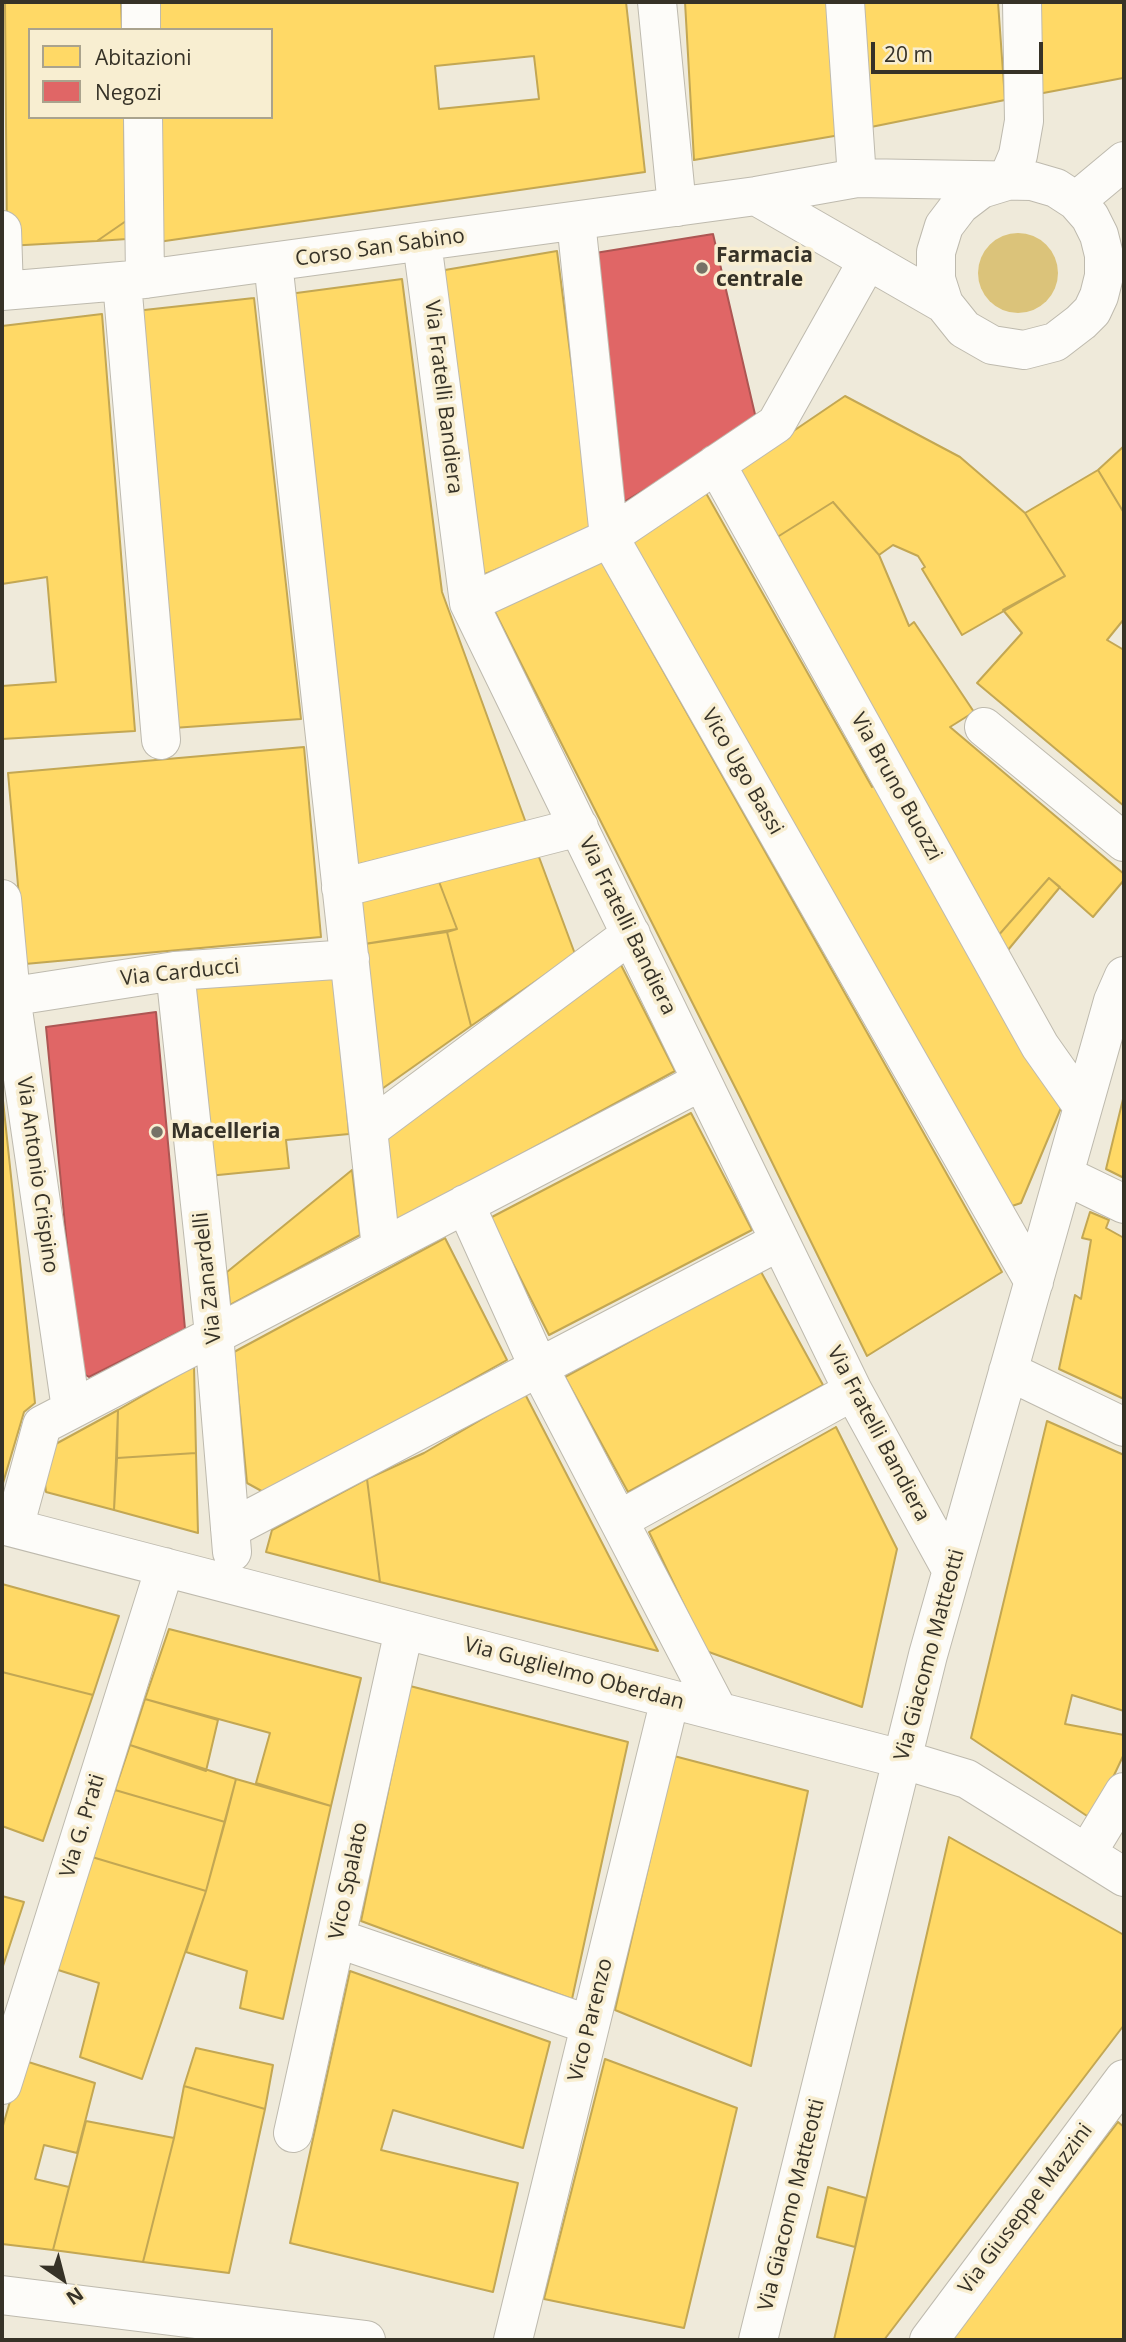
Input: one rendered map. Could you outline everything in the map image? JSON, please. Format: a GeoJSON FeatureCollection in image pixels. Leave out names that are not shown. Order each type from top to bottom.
{"type":"FeatureCollection","features":[{"type":"Feature","properties":{"kind":"street"},"geometry":{"type":"LineString","coordinates":[[141,2],[141,28]]}},
{"type":"Feature","properties":{"kind":"street"},"geometry":{"type":"LineString","coordinates":[[657,2],[677,207]]}},
{"type":"Feature","properties":{"kind":"street"},"geometry":{"type":"LineString","coordinates":[[845,2],[856,178]]}},
{"type":"Feature","properties":{"kind":"street"},"geometry":{"type":"LineString","coordinates":[[1007,181],[1018,155],[1024,121],[1023,2]]}},
{"type":"Feature","properties":{"kind":"street"},"geometry":{"type":"LineString","coordinates":[[142,119],[134,280],[161,740]]}},
{"type":"Feature","properties":{"kind":"street"},"geometry":{"type":"LineString","coordinates":[[1076,201],[1124,161]]}},
{"type":"Feature","properties":{"kind":"street","name":"Corso San Sabino"},"geometry":{"type":"LineString","coordinates":[[3,291],[134,280],[273,262],[756,196],[856,178],[1007,181]]}},
{"type":"Feature","properties":{"kind":"street"},"geometry":{"type":"LineString","coordinates":[[1007,181],[1032,181],[1056,188],[1076,201],[1090,217],[1099,235],[1104,255],[1104,276],[1112,299],[1091,310],[1069,333],[1055,342],[1024,350],[992,345],[964,329],[944,304],[936,279],[936,252],[944,226],[960,205],[981,188],[1007,181]]}},
{"type":"Feature","properties":{"kind":"street"},"geometry":{"type":"LineString","coordinates":[[756,196],[944,304]]}},
{"type":"Feature","properties":{"kind":"street","name":"Vico Ugo Bassi"},"geometry":{"type":"LineString","coordinates":[[576,221],[608,537],[1034,1282]]}},
{"type":"Feature","properties":{"kind":"street"},"geometry":{"type":"LineString","coordinates":[[2,230],[3,291]]}},
{"type":"Feature","properties":{"kind":"street","name":"Via Fratelli Bandiera"},"geometry":{"type":"LineString","coordinates":[[422,242],[469,603],[853,1391],[952,1571]]}},
{"type":"Feature","properties":{"kind":"street"},"geometry":{"type":"LineString","coordinates":[[469,603],[608,537],[776,425],[868,260]]}},
{"type":"Feature","properties":{"kind":"street"},"geometry":{"type":"LineString","coordinates":[[273,262],[381,1248]]}},
{"type":"Feature","properties":{"kind":"street","name":"Via Bruno Buozzi"},"geometry":{"type":"LineString","coordinates":[[716,464],[1040,1046],[1083,1107]]}},
{"type":"Feature","properties":{"kind":"street"},"geometry":{"type":"LineString","coordinates":[[984,727],[1124,842]]}},
{"type":"Feature","properties":{"kind":"street"},"geometry":{"type":"LineString","coordinates":[[341,888],[579,827]]}},
{"type":"Feature","properties":{"kind":"street","name":"Via Antonio Crispino"},"geometry":{"type":"LineString","coordinates":[[2,899],[7,997],[71,1409]]}},
{"type":"Feature","properties":{"kind":"street"},"geometry":{"type":"LineString","coordinates":[[368,1130],[631,934]]}},
{"type":"Feature","properties":{"kind":"street","name":"Via Carducci"},"geometry":{"type":"LineString","coordinates":[[7,997],[175,971],[350,959]]}},
{"type":"Feature","properties":{"kind":"street","name":"Via Zanardelli"},"geometry":{"type":"LineString","coordinates":[[175,971],[214,1334],[235,1586]]}},
{"type":"Feature","properties":{"kind":"street","name":"Via Giacomo Matteotti"},"geometry":{"type":"LineString","coordinates":[[758,2340],[901,1759],[1113,1001],[1124,976]]}},
{"type":"Feature","properties":{"kind":"street"},"geometry":{"type":"LineString","coordinates":[[8,1527],[42,1425],[702,1081]]}},
{"type":"Feature","properties":{"kind":"street"},"geometry":{"type":"LineString","coordinates":[[1064,1175],[1124,1204]]}},
{"type":"Feature","properties":{"kind":"street"},"geometry":{"type":"LineString","coordinates":[[465,1204],[539,1368],[718,1712]]}},
{"type":"Feature","properties":{"kind":"street"},"geometry":{"type":"LineString","coordinates":[[230,1529],[780,1241]]}},
{"type":"Feature","properties":{"kind":"street"},"geometry":{"type":"LineString","coordinates":[[1008,1371],[1124,1427]]}},
{"type":"Feature","properties":{"kind":"street"},"geometry":{"type":"LineString","coordinates":[[619,1520],[853,1391]]}},
{"type":"Feature","properties":{"kind":"street","name":"Via Guglielmo Oberdan"},"geometry":{"type":"LineString","coordinates":[[8,1527],[901,1759],[967,1779],[1124,1877]]}},
{"type":"Feature","properties":{"kind":"street","name":"Via G. Prati"},"geometry":{"type":"LineString","coordinates":[[2,2085],[164,1567]]}},
{"type":"Feature","properties":{"kind":"street","name":"Vico Spalato"},"geometry":{"type":"LineString","coordinates":[[293,2133],[404,1630]]}},
{"type":"Feature","properties":{"kind":"street","name":"Vico Parenzo"},"geometry":{"type":"LineString","coordinates":[[513,2340],[670,1699]]}},
{"type":"Feature","properties":{"kind":"street"},"geometry":{"type":"LineString","coordinates":[[1087,1853],[1124,1792]]}},
{"type":"Feature","properties":{"kind":"street"},"geometry":{"type":"LineString","coordinates":[[336,1938],[590,2025]]}},
{"type":"Feature","properties":{"kind":"street","name":"Via Giuseppe Mazzini"},"geometry":{"type":"LineString","coordinates":[[929,2340],[1121,2091]]}},
{"type":"Feature","properties":{"kind":"street"},"geometry":{"type":"LineString","coordinates":[[2,2295],[246,2333],[366,2340]]}},
{"type":"Feature","properties":{"kind":"shaded area"},"geometry":{"type":"Polygon","coordinates":[[[1018,233],[1033,236],[1046,245],[1055,258],[1058,273],[1055,288],[1046,301],[1033,310],[1018,313],[1003,310],[990,301],[981,288],[978,273],[981,258],[990,245],[1003,236],[1018,233]]]}},
{"type":"Feature","properties":{"kind":"building: Abitazioni"},"geometry":{"type":"Polygon","coordinates":[[[5,2],[121,2],[122,28],[28,28],[28,119],[124,119],[126,221],[97,241],[7,246],[5,2]]]}},
{"type":"Feature","properties":{"kind":"building: Abitazioni"},"geometry":{"type":"Polygon","coordinates":[[[152,2],[626,2],[645,172],[158,242],[155,119],[273,119],[273,28],[153,28],[152,2]],[[534,56],[435,66],[439,109],[539,99],[534,56]]]}},
{"type":"Feature","properties":{"kind":"building: Abitazioni"},"geometry":{"type":"Polygon","coordinates":[[[685,2],[831,2],[840,135],[694,160],[685,2]]]}},
{"type":"Feature","properties":{"kind":"building: Abitazioni"},"geometry":{"type":"Polygon","coordinates":[[[860,2],[998,2],[1005,100],[866,128],[860,2]]]}},
{"type":"Feature","properties":{"kind":"building: Abitazioni"},"geometry":{"type":"Polygon","coordinates":[[[1033,2],[1124,2],[1123,78],[1038,94],[1033,2]]]}},
{"type":"Feature","properties":{"kind":"building: Abitazioni"},"geometry":{"type":"Polygon","coordinates":[[[126,221],[127,239],[97,241],[126,221]]]}},
{"type":"Feature","properties":{"kind":"building: Abitazioni"},"geometry":{"type":"Polygon","coordinates":[[[557,251],[593,531],[480,576],[439,271],[557,251]]]}},
{"type":"Feature","properties":{"kind":"building: Abitazioni"},"geometry":{"type":"Polygon","coordinates":[[[402,279],[442,592],[526,823],[348,867],[289,294],[402,279]]]}},
{"type":"Feature","properties":{"kind":"building: Abitazioni"},"geometry":{"type":"Polygon","coordinates":[[[254,298],[301,719],[173,728],[135,311],[254,298]]]}},
{"type":"Feature","properties":{"kind":"building: Abitazioni"},"geometry":{"type":"Polygon","coordinates":[[[102,314],[135,731],[2,739],[2,686],[56,682],[47,577],[2,584],[2,326],[102,314]]]}},
{"type":"Feature","properties":{"kind":"building: Abitazioni"},"geometry":{"type":"Polygon","coordinates":[[[845,396],[960,457],[1025,513],[1065,576],[962,635],[922,569],[925,567],[918,556],[893,545],[879,555],[833,502],[771,541],[730,474],[845,396]]]}},
{"type":"Feature","properties":{"kind":"building: Abitazioni"},"geometry":{"type":"Polygon","coordinates":[[[1124,446],[1124,513],[1098,470],[1124,446]]]}},
{"type":"Feature","properties":{"kind":"building: Abitazioni"},"geometry":{"type":"Polygon","coordinates":[[[1098,470],[1124,513],[1124,619],[1107,640],[1124,650],[1124,806],[977,683],[1022,633],[1003,610],[1065,576],[1025,513],[1098,470]]]}},
{"type":"Feature","properties":{"kind":"building: Abitazioni"},"geometry":{"type":"Polygon","coordinates":[[[702,486],[872,787],[875,783],[1063,1103],[1021,1203],[1012,1206],[625,539],[702,486]]]}},
{"type":"Feature","properties":{"kind":"building: Abitazioni"},"geometry":{"type":"Polygon","coordinates":[[[833,502],[879,555],[909,626],[914,622],[974,712],[950,727],[1124,874],[1124,880],[1093,917],[1049,878],[997,937],[771,541],[833,502]]]}},
{"type":"Feature","properties":{"kind":"building: Abitazioni"},"geometry":{"type":"Polygon","coordinates":[[[599,557],[1002,1272],[867,1356],[742,1101],[493,608],[599,557]]]}},
{"type":"Feature","properties":{"kind":"building: Abitazioni"},"geometry":{"type":"Polygon","coordinates":[[[304,747],[321,937],[25,964],[8,773],[304,747]]]}},
{"type":"Feature","properties":{"kind":"building: Abitazioni"},"geometry":{"type":"Polygon","coordinates":[[[536,849],[575,954],[471,1026],[447,932],[457,929],[438,879],[536,849]]]}},
{"type":"Feature","properties":{"kind":"building: Abitazioni"},"geometry":{"type":"Polygon","coordinates":[[[1049,878],[1060,887],[1008,950],[997,937],[1049,878]]]}},
{"type":"Feature","properties":{"kind":"building: Abitazioni"},"geometry":{"type":"Polygon","coordinates":[[[438,879],[457,929],[358,945],[352,901],[438,879]]]}},
{"type":"Feature","properties":{"kind":"building: Abitazioni"},"geometry":{"type":"Polygon","coordinates":[[[447,932],[471,1026],[379,1091],[358,945],[447,932]]]}},
{"type":"Feature","properties":{"kind":"building: Abitazioni"},"geometry":{"type":"Polygon","coordinates":[[[619,961],[675,1071],[391,1225],[379,1145],[619,961]]]}},
{"type":"Feature","properties":{"kind":"building: Abitazioni"},"geometry":{"type":"Polygon","coordinates":[[[335,974],[349,1134],[286,1140],[289,1168],[208,1176],[191,988],[335,974]]]}},
{"type":"Feature","properties":{"kind":"building: Abitazioni"},"geometry":{"type":"Polygon","coordinates":[[[2,1091],[35,1403],[24,1412],[3,1483],[2,1091]]]}},
{"type":"Feature","properties":{"kind":"building: Abitazioni"},"geometry":{"type":"Polygon","coordinates":[[[1124,1095],[1124,1178],[1106,1169],[1124,1095]]]}},
{"type":"Feature","properties":{"kind":"building: Abitazioni"},"geometry":{"type":"Polygon","coordinates":[[[691,1113],[752,1230],[549,1335],[490,1218],[691,1113]]]}},
{"type":"Feature","properties":{"kind":"building: Abitazioni"},"geometry":{"type":"Polygon","coordinates":[[[352,1170],[360,1235],[230,1305],[227,1272],[352,1170]]]}},
{"type":"Feature","properties":{"kind":"building: Abitazioni"},"geometry":{"type":"Polygon","coordinates":[[[1090,1212],[1109,1220],[1106,1228],[1124,1238],[1124,1399],[1059,1369],[1075,1295],[1081,1299],[1091,1240],[1082,1238],[1090,1212]]]}},
{"type":"Feature","properties":{"kind":"building: Abitazioni"},"geometry":{"type":"Polygon","coordinates":[[[445,1238],[507,1360],[267,1494],[247,1483],[234,1352],[445,1238]]]}},
{"type":"Feature","properties":{"kind":"building: Abitazioni"},"geometry":{"type":"Polygon","coordinates":[[[760,1270],[823,1385],[628,1492],[565,1377],[760,1270]]]}},
{"type":"Feature","properties":{"kind":"building: Abitazioni"},"geometry":{"type":"Polygon","coordinates":[[[194,1366],[196,1453],[117,1458],[118,1410],[194,1366]]]}},
{"type":"Feature","properties":{"kind":"building: Abitazioni"},"geometry":{"type":"Polygon","coordinates":[[[525,1394],[658,1651],[380,1582],[367,1479],[424,1453],[525,1394]]]}},
{"type":"Feature","properties":{"kind":"building: Abitazioni"},"geometry":{"type":"Polygon","coordinates":[[[118,1410],[114,1510],[46,1492],[41,1452],[118,1410]]]}},
{"type":"Feature","properties":{"kind":"building: Abitazioni"},"geometry":{"type":"Polygon","coordinates":[[[1047,1421],[1124,1455],[1124,1711],[1072,1695],[1065,1724],[1124,1735],[1124,1754],[1093,1820],[971,1738],[1047,1421]]]}},
{"type":"Feature","properties":{"kind":"building: Abitazioni"},"geometry":{"type":"Polygon","coordinates":[[[836,1427],[897,1549],[862,1707],[706,1651],[649,1532],[836,1427]]]}},
{"type":"Feature","properties":{"kind":"building: Abitazioni"},"geometry":{"type":"Polygon","coordinates":[[[196,1453],[198,1533],[114,1510],[117,1458],[196,1453]]]}},
{"type":"Feature","properties":{"kind":"building: Abitazioni"},"geometry":{"type":"Polygon","coordinates":[[[367,1479],[380,1582],[266,1552],[272,1530],[367,1479]]]}},
{"type":"Feature","properties":{"kind":"building: Abitazioni"},"geometry":{"type":"Polygon","coordinates":[[[2,1584],[119,1616],[93,1695],[2,1672],[2,1584]]]}},
{"type":"Feature","properties":{"kind":"building: Abitazioni"},"geometry":{"type":"Polygon","coordinates":[[[169,1629],[361,1678],[331,1806],[256,1783],[270,1733],[145,1699],[169,1629]]]}},
{"type":"Feature","properties":{"kind":"building: Abitazioni"},"geometry":{"type":"Polygon","coordinates":[[[2,1672],[93,1695],[43,1841],[2,1826],[2,1672]]]}},
{"type":"Feature","properties":{"kind":"building: Abitazioni"},"geometry":{"type":"Polygon","coordinates":[[[410,1686],[628,1742],[572,1999],[361,1921],[410,1686]]]}},
{"type":"Feature","properties":{"kind":"building: Abitazioni"},"geometry":{"type":"Polygon","coordinates":[[[145,1699],[218,1720],[206,1771],[130,1745],[145,1699]]]}},
{"type":"Feature","properties":{"kind":"building: Abitazioni"},"geometry":{"type":"Polygon","coordinates":[[[130,1745],[236,1779],[225,1822],[115,1790],[130,1745]]]}},
{"type":"Feature","properties":{"kind":"building: Abitazioni"},"geometry":{"type":"Polygon","coordinates":[[[674,1756],[808,1791],[751,2066],[615,2010],[674,1756]]]}},
{"type":"Feature","properties":{"kind":"building: Abitazioni"},"geometry":{"type":"Polygon","coordinates":[[[236,1779],[331,1806],[283,2019],[240,2008],[247,1971],[186,1952],[206,1891],[236,1779]]]}},
{"type":"Feature","properties":{"kind":"building: Abitazioni"},"geometry":{"type":"Polygon","coordinates":[[[115,1790],[225,1822],[206,1891],[92,1857],[115,1790]]]}},
{"type":"Feature","properties":{"kind":"building: Abitazioni"},"geometry":{"type":"Polygon","coordinates":[[[949,1837],[1124,1935],[1124,2025],[884,2340],[834,2340],[949,1837]]]}},
{"type":"Feature","properties":{"kind":"building: Abitazioni"},"geometry":{"type":"Polygon","coordinates":[[[92,1857],[206,1891],[142,2079],[80,2057],[99,1983],[55,1969],[92,1857]]]}},
{"type":"Feature","properties":{"kind":"building: Abitazioni"},"geometry":{"type":"Polygon","coordinates":[[[2,1896],[24,1902],[2,1969],[2,1896]]]}},
{"type":"Feature","properties":{"kind":"building: Abitazioni"},"geometry":{"type":"Polygon","coordinates":[[[350,1971],[550,2042],[523,2148],[393,2110],[381,2150],[518,2183],[493,2292],[290,2243],[350,1971]]]}},
{"type":"Feature","properties":{"kind":"building: Abitazioni"},"geometry":{"type":"Polygon","coordinates":[[[196,2048],[273,2065],[265,2109],[184,2086],[196,2048]]]}},
{"type":"Feature","properties":{"kind":"building: Abitazioni"},"geometry":{"type":"Polygon","coordinates":[[[605,2059],[737,2108],[684,2328],[544,2299],[605,2059]]]}},
{"type":"Feature","properties":{"kind":"building: Abitazioni"},"geometry":{"type":"Polygon","coordinates":[[[22,2060],[95,2083],[77,2153],[44,2145],[35,2179],[69,2187],[53,2250],[2,2244],[2,2129],[22,2060]]]}},
{"type":"Feature","properties":{"kind":"building: Abitazioni"},"geometry":{"type":"Polygon","coordinates":[[[184,2086],[265,2109],[229,2273],[143,2262],[184,2086]]]}},
{"type":"Feature","properties":{"kind":"building: Abitazioni"},"geometry":{"type":"Polygon","coordinates":[[[86,2121],[174,2138],[143,2262],[53,2250],[86,2121]]]}},
{"type":"Feature","properties":{"kind":"building: Abitazioni"},"geometry":{"type":"Polygon","coordinates":[[[1118,2122],[1124,2127],[1124,2340],[951,2340],[1118,2122]]]}},
{"type":"Feature","properties":{"kind":"building: Abitazioni"},"geometry":{"type":"Polygon","coordinates":[[[828,2187],[866,2198],[855,2247],[817,2237],[828,2187]]]}},
{"type":"Feature","properties":{"kind":"building: Negozi"},"geometry":{"type":"Polygon","coordinates":[[[713,234],[757,423],[622,503],[589,254],[713,234]]]}},
{"type":"Feature","properties":{"kind":"building: Negozi"},"geometry":{"type":"Polygon","coordinates":[[[156,1012],[185,1329],[89,1377],[79,1371],[46,1027],[156,1012]]]}},
{"type":"Feature","properties":{"kind":"place","name":"Farmacia centrale"},"geometry":{"type":"Point","coordinates":[702,268]}},
{"type":"Feature","properties":{"kind":"place","name":"Macelleria"},"geometry":{"type":"Point","coordinates":[157,1132]}}]}
